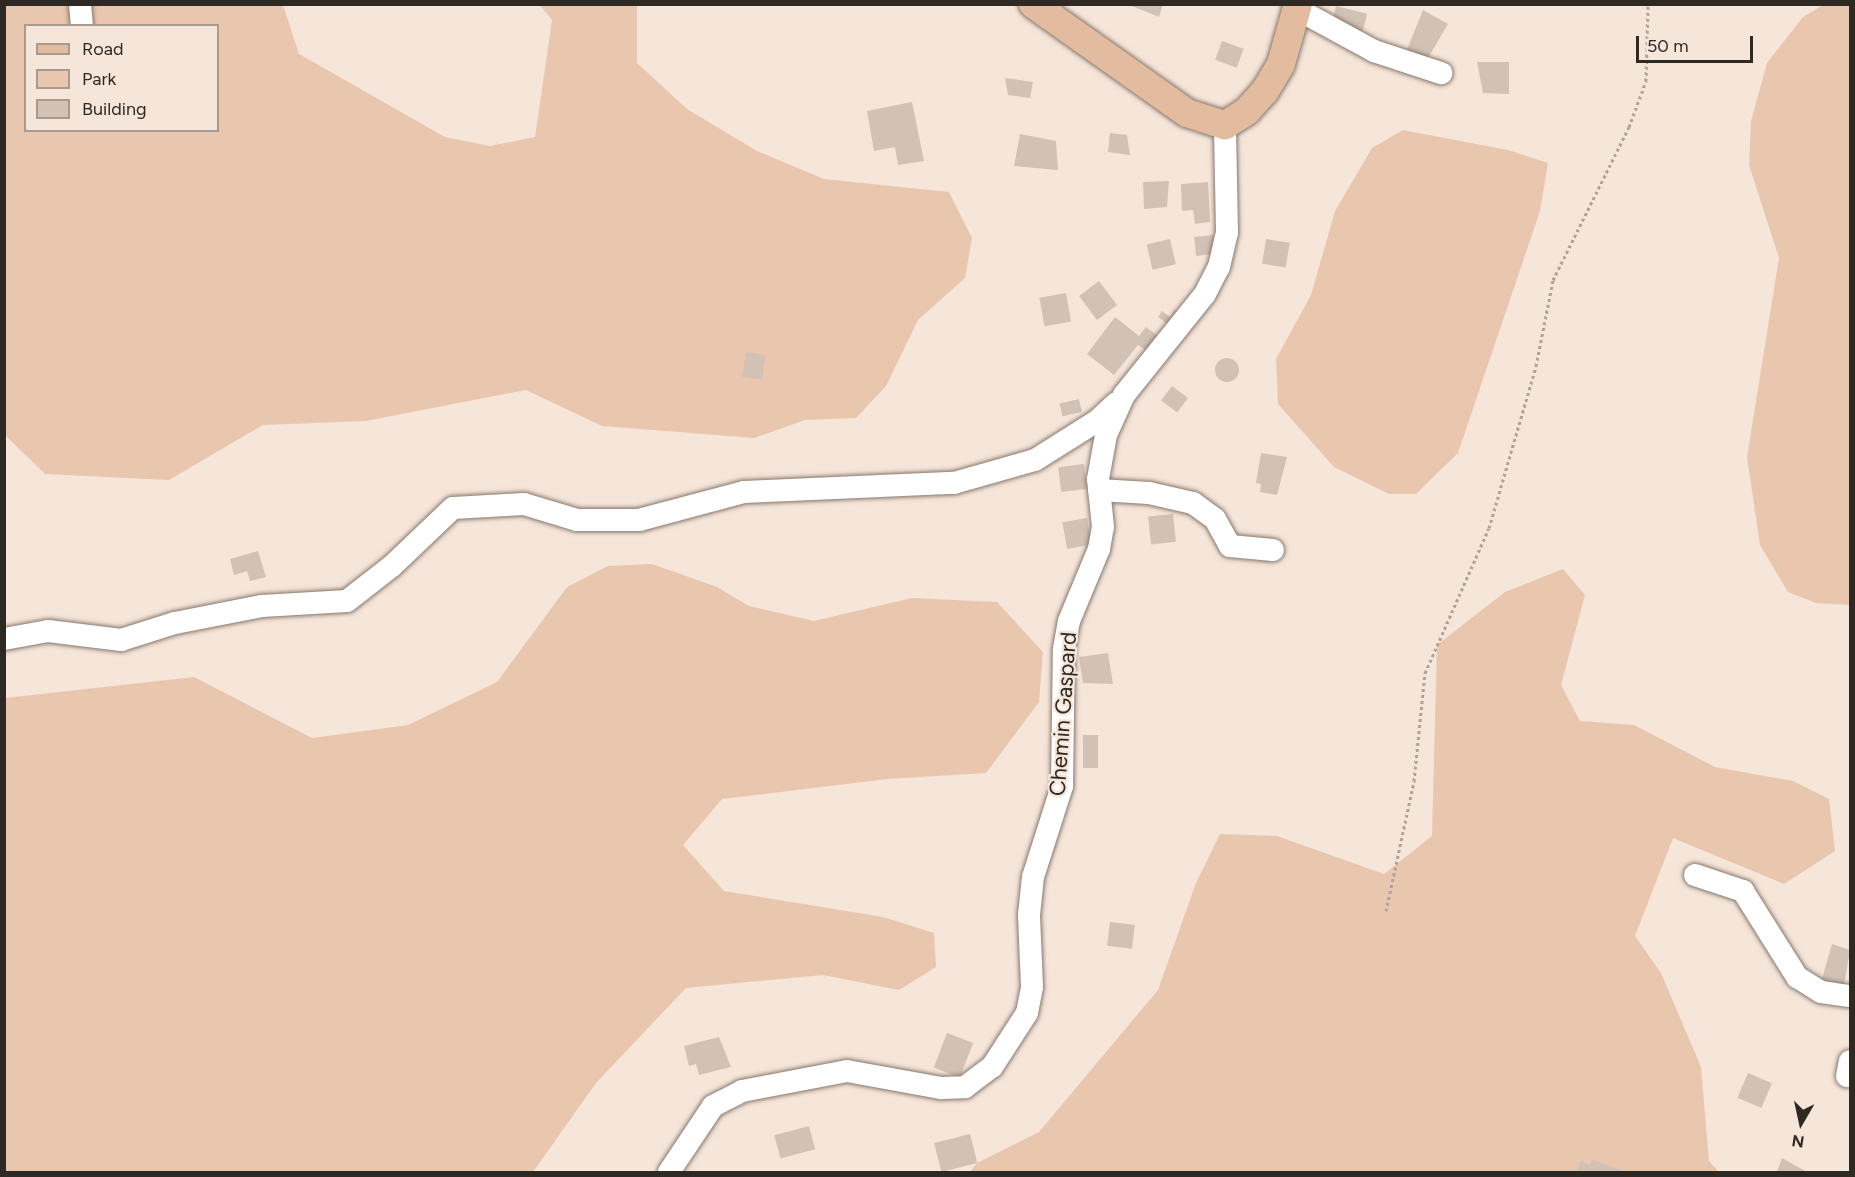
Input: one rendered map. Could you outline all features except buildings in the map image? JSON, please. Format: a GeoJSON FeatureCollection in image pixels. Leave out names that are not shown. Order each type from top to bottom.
{"type":"FeatureCollection","features":[{"type":"Feature","properties":{"kind":"main road"},"geometry":{"type":"LineString","coordinates":[[1033,4],[1187,113],[1225,125],[1247,111],[1265,91],[1281,64],[1298,7]]}},
{"type":"Feature","properties":{"kind":"street"},"geometry":{"type":"LineString","coordinates":[[80,4],[82,24]]}},
{"type":"Feature","properties":{"kind":"street"},"geometry":{"type":"LineString","coordinates":[[1298,7],[1374,51],[1441,73]]}},
{"type":"Feature","properties":{"kind":"street","name":"Chemin Gaspard"},"geometry":{"type":"LineString","coordinates":[[669,1173],[713,1106],[742,1091],[847,1071],[941,1088],[965,1088],[992,1067],[1027,1013],[1032,987],[1029,915],[1033,877],[1062,786],[1064,649],[1069,621],[1099,549],[1103,527],[1100,490],[1106,435],[1124,395],[1205,294],[1219,267],[1227,232],[1225,125]]}},
{"type":"Feature","properties":{"kind":"street"},"geometry":{"type":"LineString","coordinates":[[4,639],[48,631],[121,640],[175,623],[262,606],[346,601],[392,566],[453,508],[524,504],[577,520],[639,520],[744,492],[954,483],[1035,460],[1097,421],[1124,395]]}},
{"type":"Feature","properties":{"kind":"street"},"geometry":{"type":"LineString","coordinates":[[1100,490],[1149,493],[1193,503],[1215,519],[1230,546],[1272,550]]}},
{"type":"Feature","properties":{"kind":"street"},"geometry":{"type":"LineString","coordinates":[[1695,874],[1743,891],[1797,977],[1821,992],[1851,996]]}},
{"type":"Feature","properties":{"kind":"path"},"geometry":{"type":"LineString","coordinates":[[1386,911],[1412,791],[1425,673],[1489,528],[1536,366],[1552,280],[1629,127],[1646,81],[1648,4]]}},
{"type":"Feature","properties":{"kind":"green space"},"geometry":{"type":"Polygon","coordinates":[[[4,5],[283,5],[299,54],[445,137],[490,146],[535,137],[552,20],[540,5],[637,5],[637,63],[687,109],[757,151],[824,179],[949,192],[972,238],[965,278],[918,320],[886,386],[856,418],[805,420],[754,438],[602,426],[526,390],[366,421],[263,425],[169,480],[45,474],[5,435],[4,5]]]}},
{"type":"Feature","properties":{"kind":"green space"},"geometry":{"type":"Polygon","coordinates":[[[1823,5],[1850,5],[1850,605],[1816,603],[1788,592],[1760,545],[1747,457],[1779,258],[1749,165],[1751,121],[1767,63],[1803,17],[1823,5]]]}},
{"type":"Feature","properties":{"kind":"green space"},"geometry":{"type":"Polygon","coordinates":[[[1403,130],[1508,150],[1548,163],[1540,211],[1458,453],[1416,494],[1389,494],[1334,467],[1278,404],[1276,359],[1311,295],[1335,211],[1372,148],[1403,130]]]}},
{"type":"Feature","properties":{"kind":"green space"},"geometry":{"type":"Polygon","coordinates":[[[652,564],[717,587],[749,606],[814,621],[912,598],[997,602],[1043,652],[1039,702],[986,773],[887,779],[722,799],[683,845],[724,891],[883,917],[934,933],[936,967],[899,990],[823,975],[686,988],[596,1083],[533,1172],[5,1172],[5,698],[194,677],[312,738],[408,725],[497,682],[567,587],[608,566],[652,564]]]}},
{"type":"Feature","properties":{"kind":"green space"},"geometry":{"type":"Polygon","coordinates":[[[1563,569],[1585,595],[1561,685],[1580,721],[1634,725],[1715,767],[1793,781],[1829,799],[1835,851],[1784,884],[1673,838],[1635,936],[1661,973],[1701,1067],[1709,1161],[1719,1172],[970,1172],[977,1163],[1039,1132],[1158,990],[1196,883],[1220,834],[1277,836],[1384,874],[1432,836],[1437,645],[1505,592],[1563,569]]]}}]}
